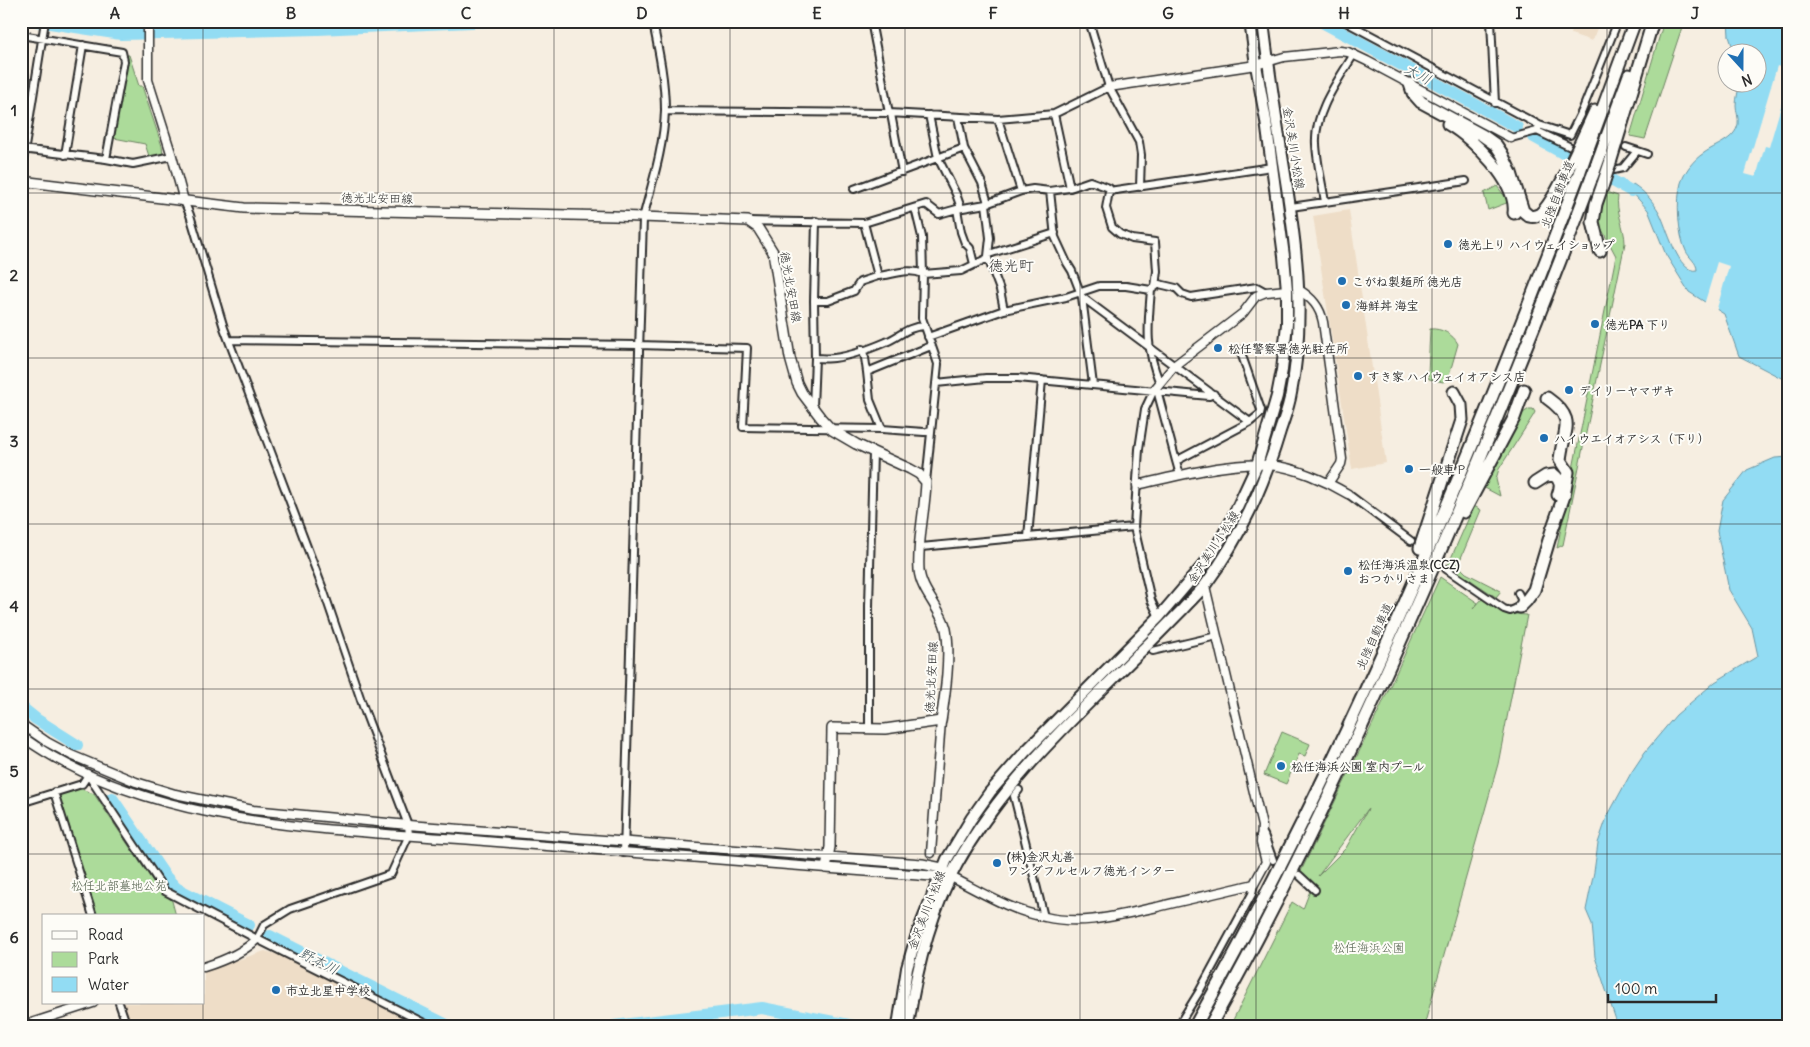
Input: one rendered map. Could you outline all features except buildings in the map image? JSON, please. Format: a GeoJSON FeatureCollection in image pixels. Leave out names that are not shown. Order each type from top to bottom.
{"type":"FeatureCollection","features":[{"type":"Feature","properties":{"kind":"highway","name":"北陸自動車道"},"geometry":{"type":"LineString","coordinates":[[1195,1026],[1276,875],[1326,772],[1378,662],[1440,520],[1537,283],[1575,168],[1633,21]]}},
{"type":"Feature","properties":{"kind":"highway"},"geometry":{"type":"LineString","coordinates":[[1210,1026],[1295,864],[1389,667],[1452,524],[1498,415],[1592,177],[1648,21]]}},
{"type":"Feature","properties":{"kind":"highway"},"geometry":{"type":"LineString","coordinates":[[1600,250],[1592,222],[1596,204],[1652,21]]}},
{"type":"Feature","properties":{"kind":"highway"},"geometry":{"type":"LineString","coordinates":[[1410,84],[1415,96],[1421,102],[1482,134],[1496,146],[1511,173],[1523,211],[1529,216],[1537,216],[1543,211],[1564,178],[1575,168]]}},
{"type":"Feature","properties":{"kind":"highway"},"geometry":{"type":"LineString","coordinates":[[1410,84],[1409,97],[1415,105],[1458,130],[1482,152],[1508,188],[1514,203],[1514,213]]}},
{"type":"Feature","properties":{"kind":"highway"},"geometry":{"type":"LineString","coordinates":[[1389,667],[1400,649],[1461,518],[1514,418],[1524,390]]}},
{"type":"Feature","properties":{"kind":"highway"},"geometry":{"type":"LineString","coordinates":[[1378,662],[1416,562],[1462,420],[1461,405],[1454,392]]}},
{"type":"Feature","properties":{"kind":"highway"},"geometry":{"type":"LineString","coordinates":[[1520,607],[1534,590],[1564,496],[1568,477],[1566,469],[1560,460],[1567,423],[1565,415],[1562,410],[1547,398]]}},
{"type":"Feature","properties":{"kind":"highway"},"geometry":{"type":"LineString","coordinates":[[1520,607],[1531,589],[1560,484],[1556,477],[1549,475],[1535,483]]}},
{"type":"Feature","properties":{"kind":"main road","name":"金沢美川小松線"},"geometry":{"type":"LineString","coordinates":[[898,1026],[907,968],[917,934],[941,872],[971,818],[990,792],[1025,752],[1159,617],[1211,556],[1230,522],[1257,465],[1277,396],[1287,324],[1288,290],[1250,21]]}},
{"type":"Feature","properties":{"kind":"main road","name":"金沢美川小松線"},"geometry":{"type":"LineString","coordinates":[[908,1026],[912,995],[926,939],[951,877],[987,818],[1020,775],[1062,728],[1205,586],[1248,518],[1270,465],[1291,396],[1296,366],[1299,330],[1299,290],[1291,207],[1262,21]]}},
{"type":"Feature","properties":{"kind":"main road","name":"徳光北安田線"},"geometry":{"type":"LineString","coordinates":[[21,180],[244,208],[614,216],[748,221],[758,228],[772,252],[794,374],[802,393],[832,430],[856,444],[910,469],[926,482],[920,546],[920,571],[922,583],[939,611],[946,630],[947,663],[941,721],[885,729],[832,728],[826,868]]}},
{"type":"Feature","properties":{"kind":"main road"},"geometry":{"type":"LineString","coordinates":[[828,856],[922,864],[951,877]]}},
{"type":"Feature","properties":{"kind":"main road"},"geometry":{"type":"LineString","coordinates":[[826,868],[941,872]]}},
{"type":"Feature","properties":{"kind":"street"},"geometry":{"type":"LineString","coordinates":[[21,172],[23,149],[45,21]]}},
{"type":"Feature","properties":{"kind":"street"},"geometry":{"type":"LineString","coordinates":[[870,21],[902,172]]}},
{"type":"Feature","properties":{"kind":"street"},"geometry":{"type":"LineString","coordinates":[[1089,21],[1109,87],[1139,142],[1141,155],[1140,187]]}},
{"type":"Feature","properties":{"kind":"street"},"geometry":{"type":"LineString","coordinates":[[1344,21],[1614,170],[1623,168],[1637,151]]}},
{"type":"Feature","properties":{"kind":"street"},"geometry":{"type":"LineString","coordinates":[[1491,21],[1495,103]]}},
{"type":"Feature","properties":{"kind":"street"},"geometry":{"type":"LineString","coordinates":[[665,111],[890,114],[998,119],[1054,114],[1109,87],[1256,65],[1284,57],[1332,51],[1354,54],[1511,138],[1538,128],[1570,135],[1582,111],[1618,21]]}},
{"type":"Feature","properties":{"kind":"street"},"geometry":{"type":"LineString","coordinates":[[624,852],[626,840],[638,345],[643,218],[660,146],[665,111],[660,55],[652,22]]}},
{"type":"Feature","properties":{"kind":"street"},"geometry":{"type":"LineString","coordinates":[[148,24],[148,80],[224,328],[324,589],[365,712],[408,825],[409,836],[392,874],[290,909],[264,925],[257,939],[249,947],[220,962],[205,967]]}},
{"type":"Feature","properties":{"kind":"street"},"geometry":{"type":"LineString","coordinates":[[21,34],[43,36],[122,52],[124,61],[106,159]]}},
{"type":"Feature","properties":{"kind":"street"},"geometry":{"type":"LineString","coordinates":[[65,155],[83,45]]}},
{"type":"Feature","properties":{"kind":"street"},"geometry":{"type":"LineString","coordinates":[[1325,202],[1316,143],[1316,129],[1327,100],[1354,54]]}},
{"type":"Feature","properties":{"kind":"street"},"geometry":{"type":"LineString","coordinates":[[1054,114],[1070,188]]}},
{"type":"Feature","properties":{"kind":"street"},"geometry":{"type":"LineString","coordinates":[[929,116],[938,158],[956,194],[961,232],[965,244],[970,248],[974,264]]}},
{"type":"Feature","properties":{"kind":"street"},"geometry":{"type":"LineString","coordinates":[[958,117],[964,148],[982,184],[987,204],[990,238],[988,256],[1000,290],[1004,310]]}},
{"type":"Feature","properties":{"kind":"street"},"geometry":{"type":"LineString","coordinates":[[998,119],[1021,191]]}},
{"type":"Feature","properties":{"kind":"street"},"geometry":{"type":"LineString","coordinates":[[1626,147],[1647,154]]}},
{"type":"Feature","properties":{"kind":"street"},"geometry":{"type":"LineString","coordinates":[[854,189],[964,148]]}},
{"type":"Feature","properties":{"kind":"street"},"geometry":{"type":"LineString","coordinates":[[23,149],[134,164],[172,156]]}},
{"type":"Feature","properties":{"kind":"street"},"geometry":{"type":"LineString","coordinates":[[1109,191],[1272,167]]}},
{"type":"Feature","properties":{"kind":"street"},"geometry":{"type":"LineString","coordinates":[[748,221],[864,223],[926,204],[939,214],[987,204],[1033,188],[1050,191],[1070,188],[1090,180],[1109,188],[1106,208],[1112,227],[1120,234],[1132,239],[1155,242],[1157,271],[1153,289],[1148,346],[1152,365],[1159,382]]}},
{"type":"Feature","properties":{"kind":"street"},"geometry":{"type":"LineString","coordinates":[[1291,207],[1466,181]]}},
{"type":"Feature","properties":{"kind":"street"},"geometry":{"type":"LineString","coordinates":[[1050,191],[1055,233],[1082,295],[1093,385]]}},
{"type":"Feature","properties":{"kind":"street"},"geometry":{"type":"LineString","coordinates":[[915,208],[922,237],[921,308],[924,326],[938,364],[926,482]]}},
{"type":"Feature","properties":{"kind":"street"},"geometry":{"type":"LineString","coordinates":[[813,408],[816,221]]}},
{"type":"Feature","properties":{"kind":"street"},"geometry":{"type":"LineString","coordinates":[[864,223],[878,276]]}},
{"type":"Feature","properties":{"kind":"street"},"geometry":{"type":"LineString","coordinates":[[814,301],[828,301],[854,291],[860,282],[878,276],[892,275],[901,271],[919,272],[922,274],[961,271],[988,256],[1055,233]]}},
{"type":"Feature","properties":{"kind":"street"},"geometry":{"type":"LineString","coordinates":[[928,336],[1004,310],[1082,295],[1099,286],[1153,289],[1159,284],[1176,288],[1182,294],[1191,297],[1257,287],[1266,292]]}},
{"type":"Feature","properties":{"kind":"street"},"geometry":{"type":"LineString","coordinates":[[1159,617],[1151,600],[1134,528],[1139,449],[1145,409],[1159,382],[1174,365],[1243,313],[1256,296],[1266,292],[1288,290]]}},
{"type":"Feature","properties":{"kind":"street"},"geometry":{"type":"LineString","coordinates":[[1299,290],[1310,297],[1321,311],[1324,322],[1342,459],[1341,464],[1329,482]]}},
{"type":"Feature","properties":{"kind":"street"},"geometry":{"type":"LineString","coordinates":[[1082,295],[1250,422]]}},
{"type":"Feature","properties":{"kind":"street"},"geometry":{"type":"LineString","coordinates":[[815,358],[834,358],[862,350],[899,336],[903,330],[924,326]]}},
{"type":"Feature","properties":{"kind":"street"},"geometry":{"type":"LineString","coordinates":[[230,340],[747,348],[743,427],[832,430],[882,429],[924,432],[931,430]]}},
{"type":"Feature","properties":{"kind":"street"},"geometry":{"type":"LineString","coordinates":[[866,372],[931,346]]}},
{"type":"Feature","properties":{"kind":"street"},"geometry":{"type":"LineString","coordinates":[[862,350],[865,358],[870,400],[882,429]]}},
{"type":"Feature","properties":{"kind":"street"},"geometry":{"type":"LineString","coordinates":[[1176,461],[1250,422],[1260,414],[1261,410],[1240,350]]}},
{"type":"Feature","properties":{"kind":"street"},"geometry":{"type":"LineString","coordinates":[[936,382],[986,378],[1042,380],[1209,396],[1214,394]]}},
{"type":"Feature","properties":{"kind":"street"},"geometry":{"type":"LineString","coordinates":[[1028,537],[1042,380]]}},
{"type":"Feature","properties":{"kind":"street"},"geometry":{"type":"LineString","coordinates":[[1155,390],[1180,475]]}},
{"type":"Feature","properties":{"kind":"street"},"geometry":{"type":"LineString","coordinates":[[869,729],[869,606],[873,452]]}},
{"type":"Feature","properties":{"kind":"street"},"geometry":{"type":"LineString","coordinates":[[1137,485],[1180,475],[1232,467],[1270,465],[1329,482],[1348,494],[1411,542]]}},
{"type":"Feature","properties":{"kind":"street"},"geometry":{"type":"LineString","coordinates":[[920,546],[1134,528]]}},
{"type":"Feature","properties":{"kind":"street"},"geometry":{"type":"LineString","coordinates":[[1446,569],[1504,609],[1510,611],[1520,607],[1521,599],[1518,594]]}},
{"type":"Feature","properties":{"kind":"street"},"geometry":{"type":"LineString","coordinates":[[1178,1026],[1199,992],[1252,894],[1254,884],[1266,862],[1260,836],[1262,826],[1205,586]]}},
{"type":"Feature","properties":{"kind":"street"},"geometry":{"type":"LineString","coordinates":[[1153,651],[1217,636]]}},
{"type":"Feature","properties":{"kind":"street"},"geometry":{"type":"LineString","coordinates":[[931,853],[941,721]]}},
{"type":"Feature","properties":{"kind":"street"},"geometry":{"type":"LineString","coordinates":[[21,724],[71,755],[136,782],[175,794],[253,810],[408,825],[828,856]]}},
{"type":"Feature","properties":{"kind":"street"},"geometry":{"type":"LineString","coordinates":[[21,736],[35,746],[88,775],[149,798],[224,815],[313,827],[409,836],[826,868]]}},
{"type":"Feature","properties":{"kind":"street"},"geometry":{"type":"LineString","coordinates":[[21,803],[82,784],[88,775]]}},
{"type":"Feature","properties":{"kind":"street"},"geometry":{"type":"LineString","coordinates":[[88,775],[165,891],[430,1026]]}},
{"type":"Feature","properties":{"kind":"street"},"geometry":{"type":"LineString","coordinates":[[1019,790],[1014,796],[1044,917]]}},
{"type":"Feature","properties":{"kind":"street"},"geometry":{"type":"LineString","coordinates":[[54,792],[92,914]]}},
{"type":"Feature","properties":{"kind":"street"},"geometry":{"type":"LineString","coordinates":[[1260,836],[1264,835],[1272,860]]}},
{"type":"Feature","properties":{"kind":"street"},"geometry":{"type":"LineString","coordinates":[[1299,875],[1315,890]]}},
{"type":"Feature","properties":{"kind":"street"},"geometry":{"type":"LineString","coordinates":[[951,877],[1003,904],[1044,917],[1073,921],[1110,918],[1254,884]]}},
{"type":"Feature","properties":{"kind":"street"},"geometry":{"type":"LineString","coordinates":[[22,1026],[89,1004]]}},
{"type":"Feature","properties":{"kind":"street"},"geometry":{"type":"LineString","coordinates":[[120,1004],[127,1026]]}},
{"type":"Feature","properties":{"kind":"shaded area"},"geometry":{"type":"Polygon","coordinates":[[[1575,21],[1600,21],[1592,41],[1571,34],[1575,21]]]}},
{"type":"Feature","properties":{"kind":"shaded area"},"geometry":{"type":"Polygon","coordinates":[[[1349,210],[1386,463],[1352,469],[1313,216],[1349,210]]]}},
{"type":"Feature","properties":{"kind":"shaded area","name":"市立北星中学校"},"geometry":{"type":"Polygon","coordinates":[[[265,951],[279,955],[421,1026],[131,1026],[124,1004],[205,1004],[205,971],[265,951]]]}},
{"type":"Feature","properties":{"kind":"green space"},"geometry":{"type":"Polygon","coordinates":[[[1664,21],[1684,21],[1645,139],[1630,136],[1664,21]]]}},
{"type":"Feature","properties":{"kind":"green space"},"geometry":{"type":"Polygon","coordinates":[[[127,55],[129,55],[139,86],[142,86],[162,146],[163,156],[150,159],[145,144],[114,138],[127,55]]]}},
{"type":"Feature","properties":{"kind":"green space"},"geometry":{"type":"Polygon","coordinates":[[[1497,186],[1509,202],[1488,210],[1484,193],[1497,186]]]}},
{"type":"Feature","properties":{"kind":"green space"},"geometry":{"type":"Polygon","coordinates":[[[1606,192],[1618,196],[1617,201],[1625,243],[1563,545],[1557,548],[1616,256],[1598,222],[1598,211],[1606,192]]]}},
{"type":"Feature","properties":{"kind":"green space"},"geometry":{"type":"Polygon","coordinates":[[[1430,329],[1446,332],[1458,344],[1448,379],[1443,382],[1429,379],[1430,329]]]}},
{"type":"Feature","properties":{"kind":"green space"},"geometry":{"type":"Polygon","coordinates":[[[1533,409],[1535,412],[1533,416],[1499,469],[1496,479],[1500,496],[1483,487],[1523,413],[1533,409]]]}},
{"type":"Feature","properties":{"kind":"green space"},"geometry":{"type":"Polygon","coordinates":[[[1474,506],[1481,510],[1458,565],[1466,573],[1501,591],[1496,597],[1448,565],[1474,506]]]}},
{"type":"Feature","properties":{"kind":"green space","name":"松任海浜公園"},"geometry":{"type":"Polygon","coordinates":[[[1440,577],[1478,603],[1473,609],[1482,599],[1503,611],[1527,615],[1498,764],[1424,1026],[1230,1026],[1292,902],[1303,909],[1313,883],[1301,871],[1375,719],[1440,577]],[[1368,809],[1318,876],[1346,848],[1368,809]]]}},
{"type":"Feature","properties":{"kind":"green space","name":"松任海浜公園 室内プール"},"geometry":{"type":"Polygon","coordinates":[[[1282,732],[1310,744],[1305,756],[1299,754],[1286,784],[1264,775],[1282,732]]]}},
{"type":"Feature","properties":{"kind":"green space","name":"松任北部墓地公苑"},"geometry":{"type":"Polygon","coordinates":[[[79,788],[94,794],[156,886],[172,901],[175,914],[96,914],[59,797],[61,794],[79,788]]]}},
{"type":"Feature","properties":{"kind":"water"},"geometry":{"type":"Polygon","coordinates":[[[1728,21],[1789,21],[1789,382],[1739,356],[1724,314],[1689,292],[1666,255],[1648,210],[1631,191],[1633,184],[1651,200],[1659,212],[1679,258],[1690,270],[1697,270],[1696,265],[1686,251],[1681,236],[1678,208],[1681,183],[1687,170],[1696,159],[1724,142],[1736,130],[1738,124],[1736,107],[1738,92],[1768,92],[1768,42],[1731,42],[1728,21]]]}},
{"type":"Feature","properties":{"kind":"water"},"geometry":{"type":"Polygon","coordinates":[[[1789,457],[1789,1026],[1618,1026],[1595,957],[1592,924],[1586,910],[1598,843],[1607,817],[1631,773],[1645,752],[1676,715],[1715,682],[1758,656],[1752,628],[1729,590],[1717,531],[1723,500],[1747,470],[1775,458],[1789,457]]]}},
{"type":"Feature","properties":{"kind":"pier"},"geometry":{"type":"Polygon","coordinates":[[[1777,66],[1789,70],[1789,79],[1769,147],[1765,146],[1756,177],[1745,174],[1777,66]]]}},
{"type":"Feature","properties":{"kind":"pier"},"geometry":{"type":"Polygon","coordinates":[[[1717,262],[1729,266],[1716,312],[1704,305],[1717,262]]]}},
{"type":"Feature","properties":{"kind":"waterway","name":"大川"},"geometry":{"type":"LineString","coordinates":[[37,21],[121,34],[318,29],[493,21]]}},
{"type":"Feature","properties":{"kind":"waterway","name":"大川"},"geometry":{"type":"LineString","coordinates":[[1320,21],[1517,127]]}},
{"type":"Feature","properties":{"kind":"waterway","name":"大川"},"geometry":{"type":"LineString","coordinates":[[1534,137],[1631,191]]}},
{"type":"Feature","properties":{"kind":"waterway","name":"野本川"},"geometry":{"type":"LineString","coordinates":[[21,707],[36,719],[77,745]]}},
{"type":"Feature","properties":{"kind":"waterway","name":"野本川"},"geometry":{"type":"LineString","coordinates":[[112,798],[165,876],[176,888],[249,925]]}},
{"type":"Feature","properties":{"kind":"waterway","name":"野本川"},"geometry":{"type":"LineString","coordinates":[[270,936],[449,1026]]}},
{"type":"Feature","properties":{"kind":"waterway","name":"野本川"},"geometry":{"type":"LineString","coordinates":[[614,1026],[762,1008],[854,1026]]}},
{"type":"Feature","properties":{"kind":"place","name":"徳光上り ハイウェイショップ"},"geometry":{"type":"Point","coordinates":[1448,244]}},
{"type":"Feature","properties":{"kind":"place","name":"こがね製麺所 徳光店"},"geometry":{"type":"Point","coordinates":[1342,281]}},
{"type":"Feature","properties":{"kind":"place","name":"海鮮丼 海宝"},"geometry":{"type":"Point","coordinates":[1346,305]}},
{"type":"Feature","properties":{"kind":"place","name":"徳光PA 下り"},"geometry":{"type":"Point","coordinates":[1595,324]}},
{"type":"Feature","properties":{"kind":"place","name":"松任警察署徳光駐在所"},"geometry":{"type":"Point","coordinates":[1218,348]}},
{"type":"Feature","properties":{"kind":"place","name":"すき家 ハイウェイオアシス店"},"geometry":{"type":"Point","coordinates":[1358,376]}},
{"type":"Feature","properties":{"kind":"place","name":"デイリーヤマザキ"},"geometry":{"type":"Point","coordinates":[1569,390]}},
{"type":"Feature","properties":{"kind":"place","name":"ハイウエイオアシス（下り）"},"geometry":{"type":"Point","coordinates":[1544,438]}},
{"type":"Feature","properties":{"kind":"place","name":"一般車Ｐ"},"geometry":{"type":"Point","coordinates":[1409,469]}},
{"type":"Feature","properties":{"kind":"place","name":"松任海浜温泉(CCZ) おつかりさま"},"geometry":{"type":"Point","coordinates":[1348,571]}},
{"type":"Feature","properties":{"kind":"place","name":"松任海浜公園 室内プール"},"geometry":{"type":"Point","coordinates":[1281,766]}},
{"type":"Feature","properties":{"kind":"place","name":"(株)金沢丸善 ワンダフルセルフ徳光インター"},"geometry":{"type":"Point","coordinates":[997,863]}},
{"type":"Feature","properties":{"kind":"place","name":"市立北星中学校"},"geometry":{"type":"Point","coordinates":[276,990]}},
{"type":"Feature","properties":{"kind":"district","name":"徳光町"},"geometry":{"type":"Point","coordinates":[1011,265]}}]}
